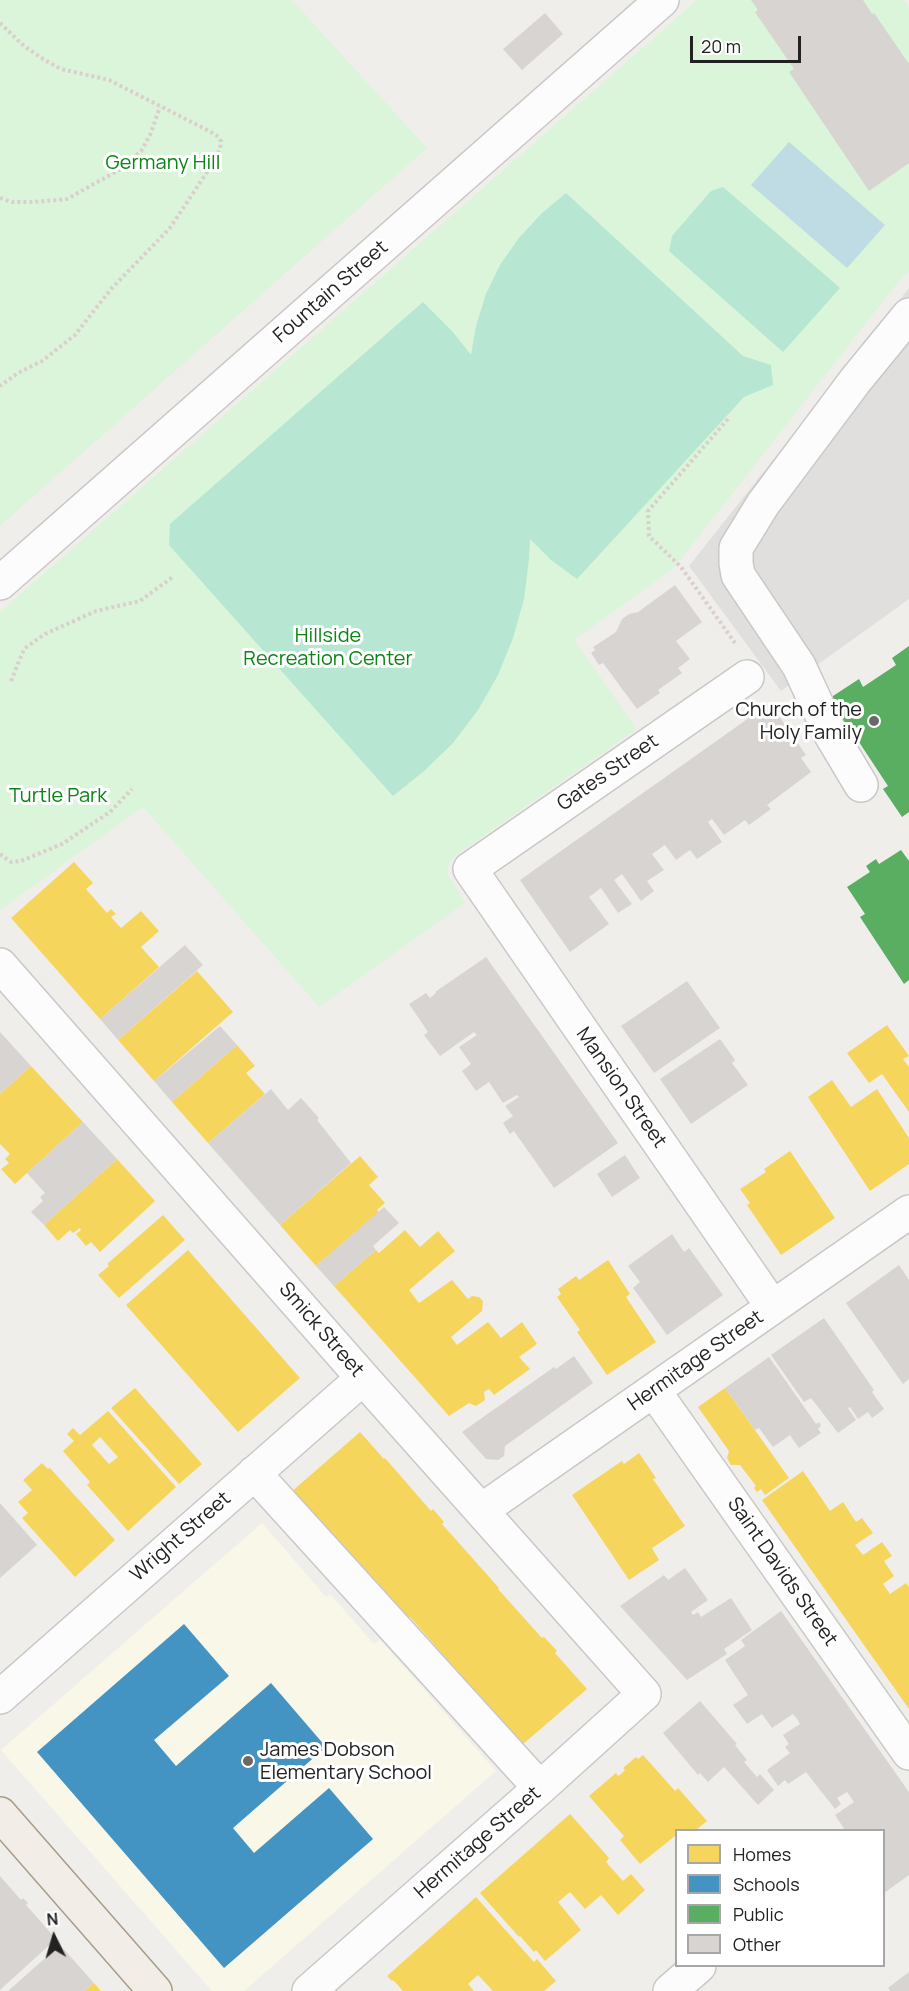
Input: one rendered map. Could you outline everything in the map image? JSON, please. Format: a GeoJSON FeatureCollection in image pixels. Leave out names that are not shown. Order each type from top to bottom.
{"type":"FeatureCollection","features":[{"type":"Feature","properties":{"kind":"main road"},"geometry":{"type":"LineString","coordinates":[[0,1814],[155,1991]]}},
{"type":"Feature","properties":{"kind":"street","name":"Fountain Street"},"geometry":{"type":"LineString","coordinates":[[0,583],[662,0]]}},
{"type":"Feature","properties":{"kind":"street"},"geometry":{"type":"LineString","coordinates":[[861,785],[830,733],[799,666],[738,575],[736,548],[763,504],[855,381],[909,315]]}},
{"type":"Feature","properties":{"kind":"street","name":"Gates Street"},"geometry":{"type":"LineString","coordinates":[[470,869],[747,677]]}},
{"type":"Feature","properties":{"kind":"street","name":"Mansion Street"},"geometry":{"type":"LineString","coordinates":[[470,869],[772,1306]]}},
{"type":"Feature","properties":{"kind":"street","name":"Smick Street"},"geometry":{"type":"LineString","coordinates":[[0,965],[644,1694]]}},
{"type":"Feature","properties":{"kind":"street","name":"Hermitage Street"},"geometry":{"type":"LineString","coordinates":[[482,1510],[909,1212]]}},
{"type":"Feature","properties":{"kind":"street","name":"Wright Street"},"geometry":{"type":"LineString","coordinates":[[0,1697],[363,1378]]}},
{"type":"Feature","properties":{"kind":"street","name":"Saint Davids Street"},"geometry":{"type":"LineString","coordinates":[[654,1391],[909,1753]]}},
{"type":"Feature","properties":{"kind":"street"},"geometry":{"type":"LineString","coordinates":[[254,1473],[540,1788]]}},
{"type":"Feature","properties":{"kind":"street","name":"Hermitage Street"},"geometry":{"type":"LineString","coordinates":[[309,1991],[644,1694]]}},
{"type":"Feature","properties":{"kind":"street"},"geometry":{"type":"LineString","coordinates":[[670,1991],[697,1967]]}},
{"type":"Feature","properties":{"kind":"path"},"geometry":{"type":"LineString","coordinates":[[0,23],[24,46],[61,69],[109,80],[216,135],[221,141],[215,160],[170,228],[111,289],[75,335],[42,361],[18,373],[0,386]]}},
{"type":"Feature","properties":{"kind":"path"},"geometry":{"type":"LineString","coordinates":[[0,198],[12,202],[67,199],[119,170],[141,151],[150,135],[160,107]]}},
{"type":"Feature","properties":{"kind":"path"},"geometry":{"type":"LineString","coordinates":[[728,418],[648,511],[649,536],[681,567],[736,645]]}},
{"type":"Feature","properties":{"kind":"path"},"geometry":{"type":"LineString","coordinates":[[11,681],[24,649],[45,634],[96,611],[140,601],[174,576]]}},
{"type":"Feature","properties":{"kind":"path"},"geometry":{"type":"LineString","coordinates":[[0,854],[11,862],[21,861],[62,844],[110,812],[132,789]]}},
{"type":"Feature","properties":{"kind":"shaded area"},"geometry":{"type":"Polygon","coordinates":[[[909,288],[909,599],[781,691],[689,566],[909,288]]]}},
{"type":"Feature","properties":{"kind":"shaded area","name":"James Dobson Elementary School"},"geometry":{"type":"Polygon","coordinates":[[[262,1523],[326,1597],[330,1594],[374,1644],[380,1640],[496,1771],[244,1991],[212,1991],[1,1750],[262,1523]]]}},
{"type":"Feature","properties":{"kind":"green space","name":"Germany Hill"},"geometry":{"type":"Polygon","coordinates":[[[0,0],[292,0],[427,148],[0,526],[0,0]]]}},
{"type":"Feature","properties":{"kind":"green space","name":"Hillside Recreation Center"},"geometry":{"type":"Polygon","coordinates":[[[697,0],[904,0],[909,7],[909,272],[903,276],[674,568],[574,640],[637,729],[455,856],[449,863],[447,873],[465,903],[319,1007],[143,807],[0,910],[0,612],[697,0]]]}},
{"type":"Feature","properties":{"kind":"green space"},"geometry":{"type":"Polygon","coordinates":[[[723,187],[840,288],[783,352],[669,251],[672,236],[711,191],[723,187]]]}},
{"type":"Feature","properties":{"kind":"green space"},"geometry":{"type":"Polygon","coordinates":[[[566,193],[743,356],[771,365],[773,385],[744,397],[577,579],[551,560],[530,539],[524,599],[513,638],[498,675],[478,710],[453,743],[393,796],[169,545],[170,524],[423,302],[452,331],[471,355],[476,326],[486,294],[500,265],[519,238],[541,214],[566,193]]]}},
{"type":"Feature","properties":{"kind":"water"},"geometry":{"type":"Polygon","coordinates":[[[789,142],[885,225],[847,268],[751,185],[789,142]]]}},
{"type":"Feature","properties":{"kind":"building: Homes"},"geometry":{"type":"Polygon","coordinates":[[[74,862],[93,883],[86,889],[107,913],[111,909],[116,914],[111,917],[121,928],[141,911],[159,931],[141,947],[159,967],[100,1019],[11,918],[74,862]]]}},
{"type":"Feature","properties":{"kind":"building: Homes"},"geometry":{"type":"Polygon","coordinates":[[[197,971],[233,1012],[154,1081],[118,1040],[197,971]]]}},
{"type":"Feature","properties":{"kind":"building: Homes"},"geometry":{"type":"Polygon","coordinates":[[[887,1025],[909,1056],[903,1059],[909,1067],[909,1112],[882,1074],[869,1083],[847,1053],[887,1025]]]}},
{"type":"Feature","properties":{"kind":"building: Homes"},"geometry":{"type":"Polygon","coordinates":[[[237,1045],[255,1066],[246,1073],[265,1094],[208,1143],[172,1102],[237,1045]]]}},
{"type":"Feature","properties":{"kind":"building: Homes"},"geometry":{"type":"Polygon","coordinates":[[[31,1066],[83,1122],[15,1184],[1,1169],[9,1163],[5,1159],[10,1154],[0,1144],[0,1094],[31,1066]]]}},
{"type":"Feature","properties":{"kind":"building: Homes"},"geometry":{"type":"Polygon","coordinates":[[[832,1080],[851,1107],[877,1089],[909,1138],[909,1164],[870,1191],[808,1097],[832,1080]]]}},
{"type":"Feature","properties":{"kind":"building: Homes"},"geometry":{"type":"Polygon","coordinates":[[[790,1151],[835,1218],[781,1255],[747,1205],[750,1203],[740,1189],[766,1172],[764,1169],[790,1151]]]}},
{"type":"Feature","properties":{"kind":"building: Homes"},"geometry":{"type":"Polygon","coordinates":[[[360,1156],[378,1177],[369,1185],[385,1203],[377,1210],[379,1212],[316,1266],[280,1225],[360,1156]]]}},
{"type":"Feature","properties":{"kind":"building: Homes"},"geometry":{"type":"Polygon","coordinates":[[[117,1159],[155,1201],[100,1252],[91,1242],[86,1246],[76,1234],[81,1230],[80,1228],[73,1233],[70,1230],[58,1241],[44,1225],[117,1159]]]}},
{"type":"Feature","properties":{"kind":"building: Homes"},"geometry":{"type":"Polygon","coordinates":[[[163,1215],[185,1240],[119,1298],[98,1275],[109,1266],[107,1264],[163,1215]]]}},
{"type":"Feature","properties":{"kind":"building: Homes"},"geometry":{"type":"Polygon","coordinates":[[[405,1230],[420,1247],[438,1231],[455,1251],[409,1290],[419,1303],[452,1280],[468,1299],[472,1296],[479,1297],[483,1301],[482,1311],[451,1337],[457,1345],[488,1322],[501,1338],[522,1322],[537,1344],[519,1357],[530,1369],[494,1395],[489,1389],[484,1392],[485,1400],[476,1406],[469,1403],[449,1416],[334,1286],[376,1250],[379,1253],[405,1230]]]}},
{"type":"Feature","properties":{"kind":"building: Homes"},"geometry":{"type":"Polygon","coordinates":[[[188,1250],[300,1378],[238,1432],[126,1305],[188,1250]]]}},
{"type":"Feature","properties":{"kind":"building: Homes"},"geometry":{"type":"Polygon","coordinates":[[[608,1260],[630,1294],[626,1297],[656,1342],[607,1375],[577,1332],[580,1330],[557,1297],[561,1294],[558,1289],[576,1276],[579,1280],[608,1260]]]}},
{"type":"Feature","properties":{"kind":"building: Homes"},"geometry":{"type":"Polygon","coordinates":[[[135,1388],[202,1464],[179,1484],[111,1408],[135,1388]]]}},
{"type":"Feature","properties":{"kind":"building: Homes"},"geometry":{"type":"Polygon","coordinates":[[[725,1388],[789,1478],[765,1495],[761,1489],[757,1492],[754,1488],[756,1486],[740,1465],[731,1465],[727,1458],[729,1451],[698,1407],[725,1388]]]}},
{"type":"Feature","properties":{"kind":"building: Homes"},"geometry":{"type":"Polygon","coordinates":[[[108,1411],[176,1487],[128,1531],[87,1485],[90,1482],[63,1451],[74,1441],[67,1434],[73,1428],[80,1435],[108,1411]],[[100,1437],[92,1445],[109,1464],[118,1457],[100,1437]]]}},
{"type":"Feature","properties":{"kind":"building: Homes"},"geometry":{"type":"Polygon","coordinates":[[[360,1432],[431,1511],[433,1509],[444,1522],[442,1524],[542,1638],[544,1637],[557,1651],[555,1653],[587,1689],[522,1745],[410,1617],[403,1623],[290,1493],[360,1432]]]}},
{"type":"Feature","properties":{"kind":"building: Homes"},"geometry":{"type":"Polygon","coordinates":[[[639,1453],[656,1478],[653,1479],[685,1526],[652,1548],[659,1560],[629,1580],[572,1495],[622,1461],[624,1464],[639,1453]]]}},
{"type":"Feature","properties":{"kind":"building: Homes"},"geometry":{"type":"Polygon","coordinates":[[[42,1463],[48,1469],[50,1468],[115,1540],[75,1577],[22,1518],[28,1513],[18,1502],[32,1490],[23,1480],[42,1463]]]}},
{"type":"Feature","properties":{"kind":"building: Homes"},"geometry":{"type":"Polygon","coordinates":[[[803,1471],[830,1511],[843,1502],[856,1522],[862,1518],[873,1533],[855,1545],[863,1555],[882,1542],[892,1556],[884,1561],[894,1576],[883,1584],[890,1594],[906,1583],[909,1587],[909,1709],[762,1500],[803,1471]]]}},
{"type":"Feature","properties":{"kind":"building: Homes"},"geometry":{"type":"Polygon","coordinates":[[[643,1755],[675,1791],[678,1788],[707,1821],[697,1829],[675,1829],[675,1836],[640,1864],[620,1840],[624,1836],[589,1796],[616,1773],[618,1776],[621,1774],[625,1770],[623,1768],[636,1757],[638,1759],[643,1755]]]}},
{"type":"Feature","properties":{"kind":"building: Homes"},"geometry":{"type":"Polygon","coordinates":[[[570,1814],[609,1858],[606,1862],[623,1881],[631,1874],[645,1890],[618,1915],[601,1895],[585,1909],[570,1892],[558,1902],[581,1930],[545,1961],[536,1950],[534,1952],[519,1937],[480,1893],[570,1814]]]}},
{"type":"Feature","properties":{"kind":"building: Homes"},"geometry":{"type":"Polygon","coordinates":[[[476,1897],[534,1962],[537,1959],[556,1981],[544,1991],[493,1991],[478,1975],[468,1984],[474,1991],[403,1991],[387,1976],[476,1897]]]}},
{"type":"Feature","properties":{"kind":"building: Homes"},"geometry":{"type":"Polygon","coordinates":[[[94,1983],[101,1991],[84,1991],[94,1983]]]}},
{"type":"Feature","properties":{"kind":"building: Schools"},"geometry":{"type":"Polygon","coordinates":[[[184,1624],[229,1676],[154,1740],[176,1766],[271,1683],[326,1747],[233,1828],[254,1853],[329,1788],[373,1839],[224,1968],[37,1752],[184,1624]]]}},
{"type":"Feature","properties":{"kind":"building: Public","name":"Church of the Holy Family"},"geometry":{"type":"Polygon","coordinates":[[[909,646],[909,812],[902,817],[883,789],[888,786],[853,733],[849,735],[831,708],[833,696],[859,679],[863,687],[896,665],[892,658],[909,646]]]}},
{"type":"Feature","properties":{"kind":"building: Public"},"geometry":{"type":"Polygon","coordinates":[[[901,850],[909,861],[909,980],[904,984],[860,917],[865,914],[847,887],[870,872],[866,866],[876,859],[879,864],[901,850]]]}},
{"type":"Feature","properties":{"kind":"building: Other"},"geometry":{"type":"Polygon","coordinates":[[[751,0],[863,0],[909,64],[909,163],[869,191],[789,72],[794,69],[755,12],[758,10],[751,0]]]}},
{"type":"Feature","properties":{"kind":"building: Other"},"geometry":{"type":"Polygon","coordinates":[[[545,13],[563,34],[522,70],[503,49],[545,13]]]}},
{"type":"Feature","properties":{"kind":"building: Other"},"geometry":{"type":"Polygon","coordinates":[[[675,585],[702,622],[676,641],[690,659],[678,668],[682,673],[658,690],[660,693],[637,709],[603,663],[599,665],[591,653],[595,650],[593,647],[616,632],[622,619],[638,612],[675,585]]]}},
{"type":"Feature","properties":{"kind":"building: Other"},"geometry":{"type":"Polygon","coordinates":[[[770,703],[806,755],[801,758],[811,772],[767,805],[771,809],[749,825],[745,820],[724,835],[712,819],[708,822],[722,842],[697,859],[690,850],[676,860],[665,845],[652,854],[664,870],[647,881],[654,891],[641,901],[622,874],[614,880],[632,904],[618,913],[601,888],[589,897],[609,924],[570,952],[520,880],[770,703]]]}},
{"type":"Feature","properties":{"kind":"building: Other"},"geometry":{"type":"Polygon","coordinates":[[[185,945],[203,965],[118,1040],[100,1019],[185,945]]]}},
{"type":"Feature","properties":{"kind":"building: Other"},"geometry":{"type":"Polygon","coordinates":[[[486,957],[618,1143],[554,1188],[514,1131],[510,1134],[503,1123],[513,1116],[505,1106],[519,1097],[517,1095],[503,1103],[489,1082],[476,1091],[462,1071],[471,1064],[459,1047],[477,1035],[474,1032],[440,1056],[424,1035],[428,1032],[409,1004],[426,993],[430,998],[435,992],[486,957]]]}},
{"type":"Feature","properties":{"kind":"building: Other"},"geometry":{"type":"Polygon","coordinates":[[[687,981],[720,1028],[654,1073],[621,1026],[687,981]]]}},
{"type":"Feature","properties":{"kind":"building: Other"},"geometry":{"type":"Polygon","coordinates":[[[220,1026],[237,1045],[172,1102],[154,1081],[220,1026]]]}},
{"type":"Feature","properties":{"kind":"building: Other"},"geometry":{"type":"Polygon","coordinates":[[[0,1032],[31,1066],[0,1094],[0,1032]]]}},
{"type":"Feature","properties":{"kind":"building: Other"},"geometry":{"type":"Polygon","coordinates":[[[720,1039],[735,1060],[732,1063],[748,1085],[691,1124],[660,1079],[720,1039]]]}},
{"type":"Feature","properties":{"kind":"building: Other"},"geometry":{"type":"Polygon","coordinates":[[[271,1089],[288,1110],[301,1098],[319,1118],[317,1120],[351,1163],[280,1225],[208,1143],[271,1089]]]}},
{"type":"Feature","properties":{"kind":"building: Other"},"geometry":{"type":"Polygon","coordinates":[[[83,1122],[117,1159],[44,1225],[31,1212],[43,1201],[40,1197],[45,1193],[27,1173],[83,1122]]]}},
{"type":"Feature","properties":{"kind":"building: Other"},"geometry":{"type":"Polygon","coordinates":[[[625,1155],[640,1178],[612,1197],[597,1174],[625,1155]]]}},
{"type":"Feature","properties":{"kind":"building: Other"},"geometry":{"type":"Polygon","coordinates":[[[384,1207],[399,1223],[373,1246],[376,1250],[334,1286],[316,1266],[384,1207]]]}},
{"type":"Feature","properties":{"kind":"building: Other"},"geometry":{"type":"Polygon","coordinates":[[[672,1234],[684,1252],[689,1248],[723,1295],[667,1335],[633,1288],[640,1282],[628,1266],[672,1234]]]}},
{"type":"Feature","properties":{"kind":"building: Other"},"geometry":{"type":"Polygon","coordinates":[[[899,1265],[909,1280],[909,1379],[903,1384],[846,1303],[899,1265]]]}},
{"type":"Feature","properties":{"kind":"building: Other"},"geometry":{"type":"Polygon","coordinates":[[[824,1318],[874,1390],[872,1392],[884,1409],[872,1418],[868,1412],[858,1419],[850,1407],[848,1408],[856,1420],[838,1433],[811,1398],[804,1402],[771,1355],[824,1318]]]}},
{"type":"Feature","properties":{"kind":"building: Other"},"geometry":{"type":"Polygon","coordinates":[[[574,1356],[593,1383],[505,1446],[504,1456],[498,1460],[486,1459],[462,1432],[554,1367],[556,1369],[574,1356]]]}},
{"type":"Feature","properties":{"kind":"building: Other"},"geometry":{"type":"Polygon","coordinates":[[[769,1357],[816,1424],[819,1422],[821,1426],[818,1429],[821,1433],[799,1448],[790,1435],[773,1447],[759,1428],[755,1430],[725,1388],[769,1357]]]}},
{"type":"Feature","properties":{"kind":"building: Other"},"geometry":{"type":"Polygon","coordinates":[[[0,1503],[37,1545],[0,1578],[0,1503]]]}},
{"type":"Feature","properties":{"kind":"building: Other"},"geometry":{"type":"Polygon","coordinates":[[[685,1568],[708,1600],[691,1612],[693,1615],[698,1612],[701,1617],[731,1598],[752,1630],[724,1649],[727,1654],[687,1680],[620,1606],[664,1575],[668,1580],[685,1568]]]}},
{"type":"Feature","properties":{"kind":"building: Other"},"geometry":{"type":"Polygon","coordinates":[[[781,1611],[909,1792],[909,1875],[885,1892],[885,1829],[844,1829],[835,1815],[854,1802],[847,1792],[837,1798],[841,1804],[835,1809],[806,1772],[788,1784],[785,1780],[778,1786],[767,1770],[790,1753],[785,1747],[789,1744],[783,1735],[800,1724],[793,1714],[772,1728],[762,1714],[747,1724],[733,1705],[748,1695],[725,1660],[745,1646],[741,1640],[781,1611]]]}},
{"type":"Feature","properties":{"kind":"building: Other"},"geometry":{"type":"Polygon","coordinates":[[[700,1701],[737,1744],[735,1745],[747,1760],[744,1762],[757,1777],[760,1774],[774,1790],[758,1805],[724,1767],[708,1782],[700,1773],[698,1775],[663,1733],[700,1701]]]}},
{"type":"Feature","properties":{"kind":"building: Other"},"geometry":{"type":"Polygon","coordinates":[[[0,1876],[21,1900],[23,1898],[28,1903],[26,1905],[56,1939],[0,1990],[0,1876]]]}},
{"type":"Feature","properties":{"kind":"building: Other"},"geometry":{"type":"Polygon","coordinates":[[[60,1945],[94,1983],[84,1991],[8,1991],[60,1945]]]}},
{"type":"Feature","properties":{"kind":"building: Other"},"geometry":{"type":"Polygon","coordinates":[[[909,1972],[909,1991],[890,1991],[888,1988],[909,1972]]]}},
{"type":"Feature","properties":{"kind":"place","name":"Church of the Holy Family"},"geometry":{"type":"Point","coordinates":[874,721]}},
{"type":"Feature","properties":{"kind":"place","name":"James Dobson Elementary School"},"geometry":{"type":"Point","coordinates":[248,1761]}},
{"type":"Feature","properties":{"kind":"park label","name":"Turtle Park"},"geometry":{"type":"Point","coordinates":[58,796]}}]}
